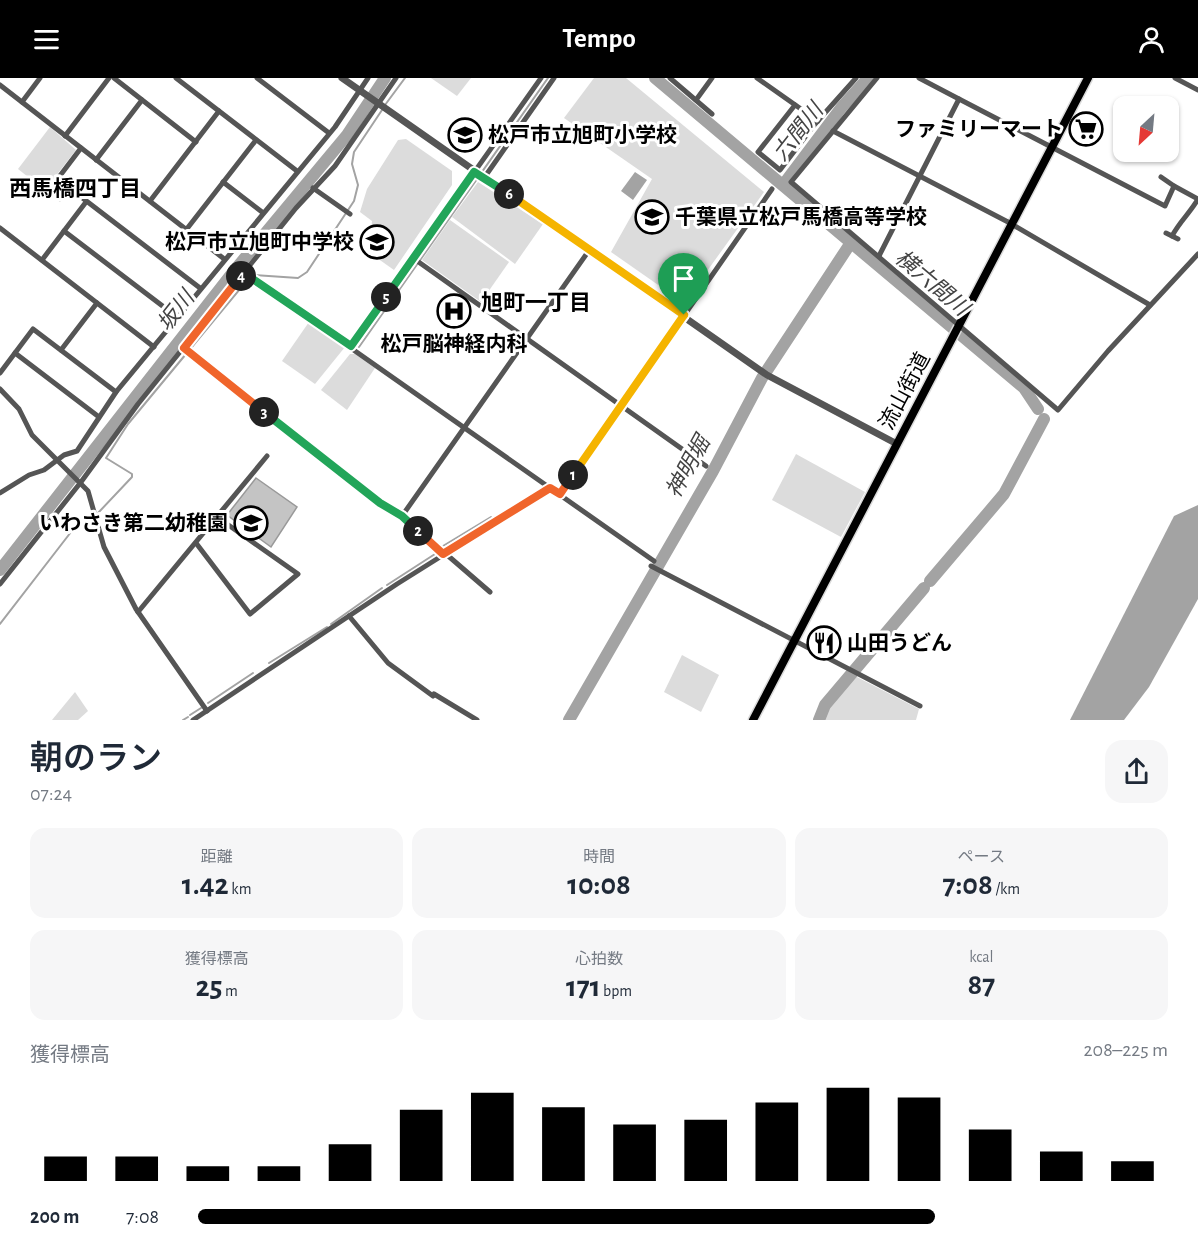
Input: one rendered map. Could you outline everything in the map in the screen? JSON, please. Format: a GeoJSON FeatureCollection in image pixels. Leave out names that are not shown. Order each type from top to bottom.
{"type":"FeatureCollection","features":[{"type":"Feature","properties":{"kind":"main road","name":"流山街道"},"geometry":{"type":"LineString","coordinates":[[753,720],[1088,78]]}},
{"type":"Feature","properties":{"kind":"street"},"geometry":{"type":"LineString","coordinates":[[22,102],[40,78]]}},
{"type":"Feature","properties":{"kind":"street"},"geometry":{"type":"LineString","coordinates":[[65,136],[109,78]]}},
{"type":"Feature","properties":{"kind":"street"},"geometry":{"type":"LineString","coordinates":[[114,78],[195,142]]}},
{"type":"Feature","properties":{"kind":"street"},"geometry":{"type":"LineString","coordinates":[[176,78],[297,171]]}},
{"type":"Feature","properties":{"kind":"street"},"geometry":{"type":"LineString","coordinates":[[257,78],[329,133]]}},
{"type":"Feature","properties":{"kind":"street"},"geometry":{"type":"LineString","coordinates":[[342,78],[764,372],[897,444]]}},
{"type":"Feature","properties":{"kind":"street"},"geometry":{"type":"LineString","coordinates":[[0,493],[29,475],[44,470],[57,460],[77,451],[116,392],[223,258],[362,93],[368,78]]}},
{"type":"Feature","properties":{"kind":"street"},"geometry":{"type":"LineString","coordinates":[[0,584],[81,482],[134,409],[187,351],[313,188],[335,166],[396,78]]}},
{"type":"Feature","properties":{"kind":"street"},"geometry":{"type":"LineString","coordinates":[[484,178],[554,78]]}},
{"type":"Feature","properties":{"kind":"street"},"geometry":{"type":"LineString","coordinates":[[670,78],[712,114]]}},
{"type":"Feature","properties":{"kind":"street"},"geometry":{"type":"LineString","coordinates":[[696,100],[712,78]]}},
{"type":"Feature","properties":{"kind":"street"},"geometry":{"type":"LineString","coordinates":[[757,78],[818,121]]}},
{"type":"Feature","properties":{"kind":"street"},"geometry":{"type":"LineString","coordinates":[[795,105],[758,152],[780,170],[818,121],[856,78]]}},
{"type":"Feature","properties":{"kind":"street"},"geometry":{"type":"LineString","coordinates":[[877,78],[791,182],[1058,410],[1198,254]]}},
{"type":"Feature","properties":{"kind":"street"},"geometry":{"type":"LineString","coordinates":[[919,78],[1165,206],[1174,186]]}},
{"type":"Feature","properties":{"kind":"street"},"geometry":{"type":"LineString","coordinates":[[1175,78],[1198,90]]}},
{"type":"Feature","properties":{"kind":"street"},"geometry":{"type":"LineString","coordinates":[[351,346],[540,80],[547,89]]}},
{"type":"Feature","properties":{"kind":"street"},"geometry":{"type":"LineString","coordinates":[[0,85],[223,258]]}},
{"type":"Feature","properties":{"kind":"street"},"geometry":{"type":"LineString","coordinates":[[879,256],[959,99]]}},
{"type":"Feature","properties":{"kind":"street"},"geometry":{"type":"LineString","coordinates":[[96,160],[142,100]]}},
{"type":"Feature","properties":{"kind":"street"},"geometry":{"type":"LineString","coordinates":[[150,201],[219,111]]}},
{"type":"Feature","properties":{"kind":"street"},"geometry":{"type":"LineString","coordinates":[[833,131],[1012,224],[1150,305]]}},
{"type":"Feature","properties":{"kind":"street"},"geometry":{"type":"LineString","coordinates":[[186,230],[256,140]]}},
{"type":"Feature","properties":{"kind":"street"},"geometry":{"type":"LineString","coordinates":[[81,148],[59,180],[200,288]]}},
{"type":"Feature","properties":{"kind":"street"},"geometry":{"type":"LineString","coordinates":[[1166,177],[1174,186],[1198,199],[1189,215],[1180,220],[1172,236]]}},
{"type":"Feature","properties":{"kind":"street"},"geometry":{"type":"LineString","coordinates":[[223,182],[262,212]]}},
{"type":"Feature","properties":{"kind":"street"},"geometry":{"type":"LineString","coordinates":[[313,188],[350,214]]}},
{"type":"Feature","properties":{"kind":"street"},"geometry":{"type":"LineString","coordinates":[[560,494],[772,189]]}},
{"type":"Feature","properties":{"kind":"street"},"geometry":{"type":"LineString","coordinates":[[42,260],[86,201]]}},
{"type":"Feature","properties":{"kind":"street"},"geometry":{"type":"LineString","coordinates":[[0,228],[154,346]]}},
{"type":"Feature","properties":{"kind":"street"},"geometry":{"type":"LineString","coordinates":[[64,231],[177,317]]}},
{"type":"Feature","properties":{"kind":"street"},"geometry":{"type":"LineString","coordinates":[[402,516],[590,249]]}},
{"type":"Feature","properties":{"kind":"street"},"geometry":{"type":"LineString","coordinates":[[413,258],[706,466]]}},
{"type":"Feature","properties":{"kind":"street"},"geometry":{"type":"LineString","coordinates":[[246,274],[560,494],[660,571],[920,706]]}},
{"type":"Feature","properties":{"kind":"street"},"geometry":{"type":"LineString","coordinates":[[61,350],[97,303]]}},
{"type":"Feature","properties":{"kind":"street"},"geometry":{"type":"LineString","coordinates":[[0,373],[33,329],[116,392]]}},
{"type":"Feature","properties":{"kind":"street"},"geometry":{"type":"LineString","coordinates":[[187,351],[362,489],[402,516],[443,554],[490,592]]}},
{"type":"Feature","properties":{"kind":"street"},"geometry":{"type":"LineString","coordinates":[[15,353],[99,417]]}},
{"type":"Feature","properties":{"kind":"street"},"geometry":{"type":"LineString","coordinates":[[0,389],[19,409],[32,435],[81,482],[94,509],[104,547],[138,612],[207,711]]}},
{"type":"Feature","properties":{"kind":"street"},"geometry":{"type":"LineString","coordinates":[[138,612],[267,456]]}},
{"type":"Feature","properties":{"kind":"street"},"geometry":{"type":"LineString","coordinates":[[193,720],[349,615],[550,488]]}},
{"type":"Feature","properties":{"kind":"street"},"geometry":{"type":"LineString","coordinates":[[196,543],[250,614],[298,574],[217,517]]}},
{"type":"Feature","properties":{"kind":"street"},"geometry":{"type":"LineString","coordinates":[[349,615],[382,657],[400,674],[477,720]]}},
{"type":"Feature","properties":{"kind":"shaded area"},"geometry":{"type":"Polygon","coordinates":[[[431,78],[471,78],[457,96],[431,78]]]}},
{"type":"Feature","properties":{"kind":"shaded area"},"geometry":{"type":"Polygon","coordinates":[[[594,78],[626,78],[764,192],[684,303],[611,252],[652,179],[564,118],[594,78]]]}},
{"type":"Feature","properties":{"kind":"shaded area"},"geometry":{"type":"Polygon","coordinates":[[[50,127],[76,150],[55,177],[56,181],[69,191],[60,202],[18,169],[50,127]]]}},
{"type":"Feature","properties":{"kind":"shaded area"},"geometry":{"type":"Polygon","coordinates":[[[406,139],[452,171],[452,185],[394,270],[360,246],[371,231],[372,221],[360,212],[367,189],[398,140],[406,139]]]}},
{"type":"Feature","properties":{"kind":"shaded area"},"geometry":{"type":"Polygon","coordinates":[[[635,172],[647,180],[633,200],[621,191],[635,172]]]}},
{"type":"Feature","properties":{"kind":"shaded area"},"geometry":{"type":"Polygon","coordinates":[[[478,182],[543,224],[515,264],[452,217],[478,182]]]}},
{"type":"Feature","properties":{"kind":"shaded area"},"geometry":{"type":"Polygon","coordinates":[[[450,220],[509,262],[481,302],[422,260],[450,220]]]}},
{"type":"Feature","properties":{"kind":"shaded area"},"geometry":{"type":"Polygon","coordinates":[[[309,322],[345,347],[315,384],[282,361],[309,322]]]}},
{"type":"Feature","properties":{"kind":"shaded area"},"geometry":{"type":"Polygon","coordinates":[[[350,354],[355,354],[375,368],[347,410],[321,390],[350,354]]]}},
{"type":"Feature","properties":{"kind":"shaded area"},"geometry":{"type":"Polygon","coordinates":[[[796,454],[865,492],[841,537],[772,500],[796,454]]]}},
{"type":"Feature","properties":{"kind":"shaded area"},"geometry":{"type":"Polygon","coordinates":[[[1198,505],[1198,599],[1149,687],[1124,720],[1070,720],[1174,516],[1198,505]]]}},
{"type":"Feature","properties":{"kind":"shaded area"},"geometry":{"type":"Polygon","coordinates":[[[682,655],[719,675],[701,712],[664,692],[682,655]]]}},
{"type":"Feature","properties":{"kind":"shaded area"},"geometry":{"type":"Polygon","coordinates":[[[853,675],[919,709],[916,720],[821,720],[826,707],[853,675]]]}},
{"type":"Feature","properties":{"kind":"shaded area"},"geometry":{"type":"Polygon","coordinates":[[[75,692],[88,711],[78,720],[52,720],[75,692]]]}},
{"type":"Feature","properties":{"kind":"building","name":"いわさき第二幼稚園"},"geometry":{"type":"Polygon","coordinates":[[[256,478],[297,507],[271,547],[227,515],[256,478]]]}},
{"type":"Feature","properties":{"kind":"waterway","name":"坂川"},"geometry":{"type":"LineString","coordinates":[[0,570],[234,271],[347,135],[385,78]]}},
{"type":"Feature","properties":{"kind":"waterway"},"geometry":{"type":"LineString","coordinates":[[385,105],[405,78]]}},
{"type":"Feature","properties":{"kind":"waterway"},"geometry":{"type":"LineString","coordinates":[[359,347],[548,78]]}},
{"type":"Feature","properties":{"kind":"waterway","name":"神明堀"},"geometry":{"type":"LineString","coordinates":[[655,78],[1024,388],[1038,409]]}},
{"type":"Feature","properties":{"kind":"waterway","name":"六間川"},"geometry":{"type":"LineString","coordinates":[[783,185],[841,108],[868,78]]}},
{"type":"Feature","properties":{"kind":"waterway"},"geometry":{"type":"LineString","coordinates":[[0,624],[71,532],[98,513],[132,477],[132,474],[106,458],[128,424],[249,278],[254,275],[298,278],[307,272],[354,201],[358,185],[352,164],[354,152],[382,110]]}},
{"type":"Feature","properties":{"kind":"waterway","name":"神明堀"},"geometry":{"type":"LineString","coordinates":[[569,720],[713,471],[762,378],[852,241]]}},
{"type":"Feature","properties":{"kind":"waterway","name":"横六間川"},"geometry":{"type":"LineString","coordinates":[[930,581],[1004,494],[1044,419]]}},
{"type":"Feature","properties":{"kind":"waterway"},"geometry":{"type":"LineString","coordinates":[[443,546],[491,517]]}},
{"type":"Feature","properties":{"kind":"waterway"},"geometry":{"type":"LineString","coordinates":[[387,585],[435,554]]}},
{"type":"Feature","properties":{"kind":"waterway"},"geometry":{"type":"LineString","coordinates":[[331,624],[382,588]]}},
{"type":"Feature","properties":{"kind":"waterway","name":"横六間川"},"geometry":{"type":"LineString","coordinates":[[819,720],[825,705],[924,588]]}},
{"type":"Feature","properties":{"kind":"waterway"},"geometry":{"type":"LineString","coordinates":[[269,663],[327,627]]}},
{"type":"Feature","properties":{"kind":"waterway"},"geometry":{"type":"LineString","coordinates":[[208,703],[253,673]]}},
{"type":"Feature","properties":{"kind":"waterway"},"geometry":{"type":"LineString","coordinates":[[190,715],[201,708]]}},
{"type":"Feature","properties":{"kind":"waterway"},"geometry":{"type":"LineString","coordinates":[[183,720],[188,717]]}},
{"type":"Feature","properties":{"kind":"place","name":"ファミリーマート"},"geometry":{"type":"Point","coordinates":[1086,129]}},
{"type":"Feature","properties":{"kind":"place","name":"松戸市立旭町小学校"},"geometry":{"type":"Point","coordinates":[465,135]}},
{"type":"Feature","properties":{"kind":"place","name":"千葉県立松戸馬橋高等学校"},"geometry":{"type":"Point","coordinates":[652,217]}},
{"type":"Feature","properties":{"kind":"place","name":"松戸市立旭町中学校"},"geometry":{"type":"Point","coordinates":[377,242]}},
{"type":"Feature","properties":{"kind":"place","name":"松戸脳神経内科"},"geometry":{"type":"Point","coordinates":[454,311]}},
{"type":"Feature","properties":{"kind":"place","name":"いわさき第二幼稚園"},"geometry":{"type":"Point","coordinates":[251,523]}},
{"type":"Feature","properties":{"kind":"place","name":"山田うどん"},"geometry":{"type":"Point","coordinates":[824,643]}},
{"type":"Feature","properties":{"kind":"district","name":"西馬橋四丁目"},"geometry":{"type":"Point","coordinates":[75,189]}},
{"type":"Feature","properties":{"kind":"district","name":"旭町一丁目"},"geometry":{"type":"Point","coordinates":[536,303]}},
{"type":"Feature","properties":{"kind":"route"},"geometry":{"type":"LineString","coordinates":[[474,172],[528,206],[684,315],[560,494],[550,488],[443,554],[402,516],[380,503],[184,348],[244,273],[351,346],[474,172]]}}]}
